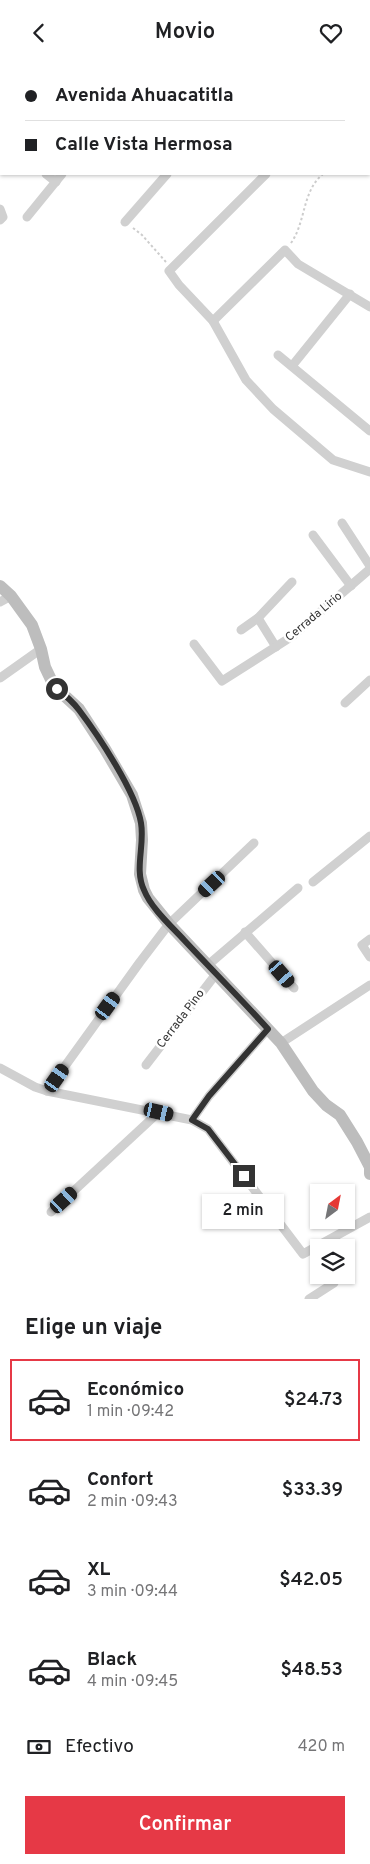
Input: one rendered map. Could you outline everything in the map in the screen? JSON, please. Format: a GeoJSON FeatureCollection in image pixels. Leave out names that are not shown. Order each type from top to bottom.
{"type":"FeatureCollection","features":[{"type":"Feature","properties":{"kind":"street"},"geometry":{"type":"LineString","coordinates":[[0,132],[0,146]]}},
{"type":"Feature","properties":{"kind":"street"},"geometry":{"type":"LineString","coordinates":[[47,175],[56,182]]}},
{"type":"Feature","properties":{"kind":"street"},"geometry":{"type":"LineString","coordinates":[[27,217],[61,175]]}},
{"type":"Feature","properties":{"kind":"street"},"geometry":{"type":"LineString","coordinates":[[125,222],[166,175]]}},
{"type":"Feature","properties":{"kind":"street"},"geometry":{"type":"LineString","coordinates":[[265,175],[169,271],[179,285],[213,321],[246,380],[272,409],[333,460],[370,473]]}},
{"type":"Feature","properties":{"kind":"street"},"geometry":{"type":"LineString","coordinates":[[0,209],[1,220]]}},
{"type":"Feature","properties":{"kind":"street"},"geometry":{"type":"LineString","coordinates":[[213,321],[285,250],[298,264],[370,307]]}},
{"type":"Feature","properties":{"kind":"street"},"geometry":{"type":"LineString","coordinates":[[292,366],[350,294]]}},
{"type":"Feature","properties":{"kind":"street"},"geometry":{"type":"LineString","coordinates":[[278,355],[370,431]]}},
{"type":"Feature","properties":{"kind":"street"},"geometry":{"type":"LineString","coordinates":[[342,523],[370,567]]}},
{"type":"Feature","properties":{"kind":"street","name":"Cerrada Lirio"},"geometry":{"type":"LineString","coordinates":[[313,535],[351,586]]}},
{"type":"Feature","properties":{"kind":"street","name":"Cerrada Lirio"},"geometry":{"type":"LineString","coordinates":[[194,644],[222,681],[291,637],[351,586],[370,567]]}},
{"type":"Feature","properties":{"kind":"street"},"geometry":{"type":"LineString","coordinates":[[241,630],[258,618],[292,582]]}},
{"type":"Feature","properties":{"kind":"street"},"geometry":{"type":"LineString","coordinates":[[0,586],[5,599],[32,625],[41,649],[45,667],[54,685],[79,709],[132,795],[142,823],[140,874],[144,890],[169,924],[281,1043],[313,1091],[326,1105],[340,1115],[370,1167],[370,1174]]}},
{"type":"Feature","properties":{"kind":"street","name":"Cerrada Lirio"},"geometry":{"type":"LineString","coordinates":[[258,618],[276,647]]}},
{"type":"Feature","properties":{"kind":"street"},"geometry":{"type":"LineString","coordinates":[[0,678],[41,649]]}},
{"type":"Feature","properties":{"kind":"street"},"geometry":{"type":"LineString","coordinates":[[345,703],[370,680]]}},
{"type":"Feature","properties":{"kind":"street"},"geometry":{"type":"LineString","coordinates":[[313,882],[370,836]]}},
{"type":"Feature","properties":{"kind":"street"},"geometry":{"type":"LineString","coordinates":[[47,1091],[140,961],[169,924],[254,843]]}},
{"type":"Feature","properties":{"kind":"street","name":"Cerrada Pino"},"geometry":{"type":"LineString","coordinates":[[146,1065],[212,969],[246,932],[298,888]]}},
{"type":"Feature","properties":{"kind":"street"},"geometry":{"type":"LineString","coordinates":[[246,932],[294,988]]}},
{"type":"Feature","properties":{"kind":"street"},"geometry":{"type":"LineString","coordinates":[[370,939],[362,945],[370,957]]}},
{"type":"Feature","properties":{"kind":"street"},"geometry":{"type":"LineString","coordinates":[[281,1043],[370,985]]}},
{"type":"Feature","properties":{"kind":"street"},"geometry":{"type":"LineString","coordinates":[[192,1120],[209,1096],[268,1029]]}},
{"type":"Feature","properties":{"kind":"street"},"geometry":{"type":"LineString","coordinates":[[0,1067],[35,1087],[47,1091],[159,1112],[192,1120],[208,1129],[303,1254],[310,1251]]}},
{"type":"Feature","properties":{"kind":"street"},"geometry":{"type":"LineString","coordinates":[[51,1212],[159,1112]]}},
{"type":"Feature","properties":{"kind":"street"},"geometry":{"type":"LineString","coordinates":[[331,1239],[370,1217]]}},
{"type":"Feature","properties":{"kind":"street"},"geometry":{"type":"LineString","coordinates":[[309,1299],[332,1284]]}},
{"type":"Feature","properties":{"kind":"path"},"geometry":{"type":"LineString","coordinates":[[285,250],[298,233],[307,195],[317,178],[322,175]]}},
{"type":"Feature","properties":{"kind":"path"},"geometry":{"type":"LineString","coordinates":[[125,222],[142,235],[165,259],[169,271]]}},
{"type":"Feature","properties":{"kind":"route"},"geometry":{"type":"LineString","coordinates":[[57,689],[79,709],[132,795],[142,823],[140,874],[141,882],[148,898],[169,924],[268,1029],[209,1096],[192,1120],[208,1129],[244,1176]]}}]}
